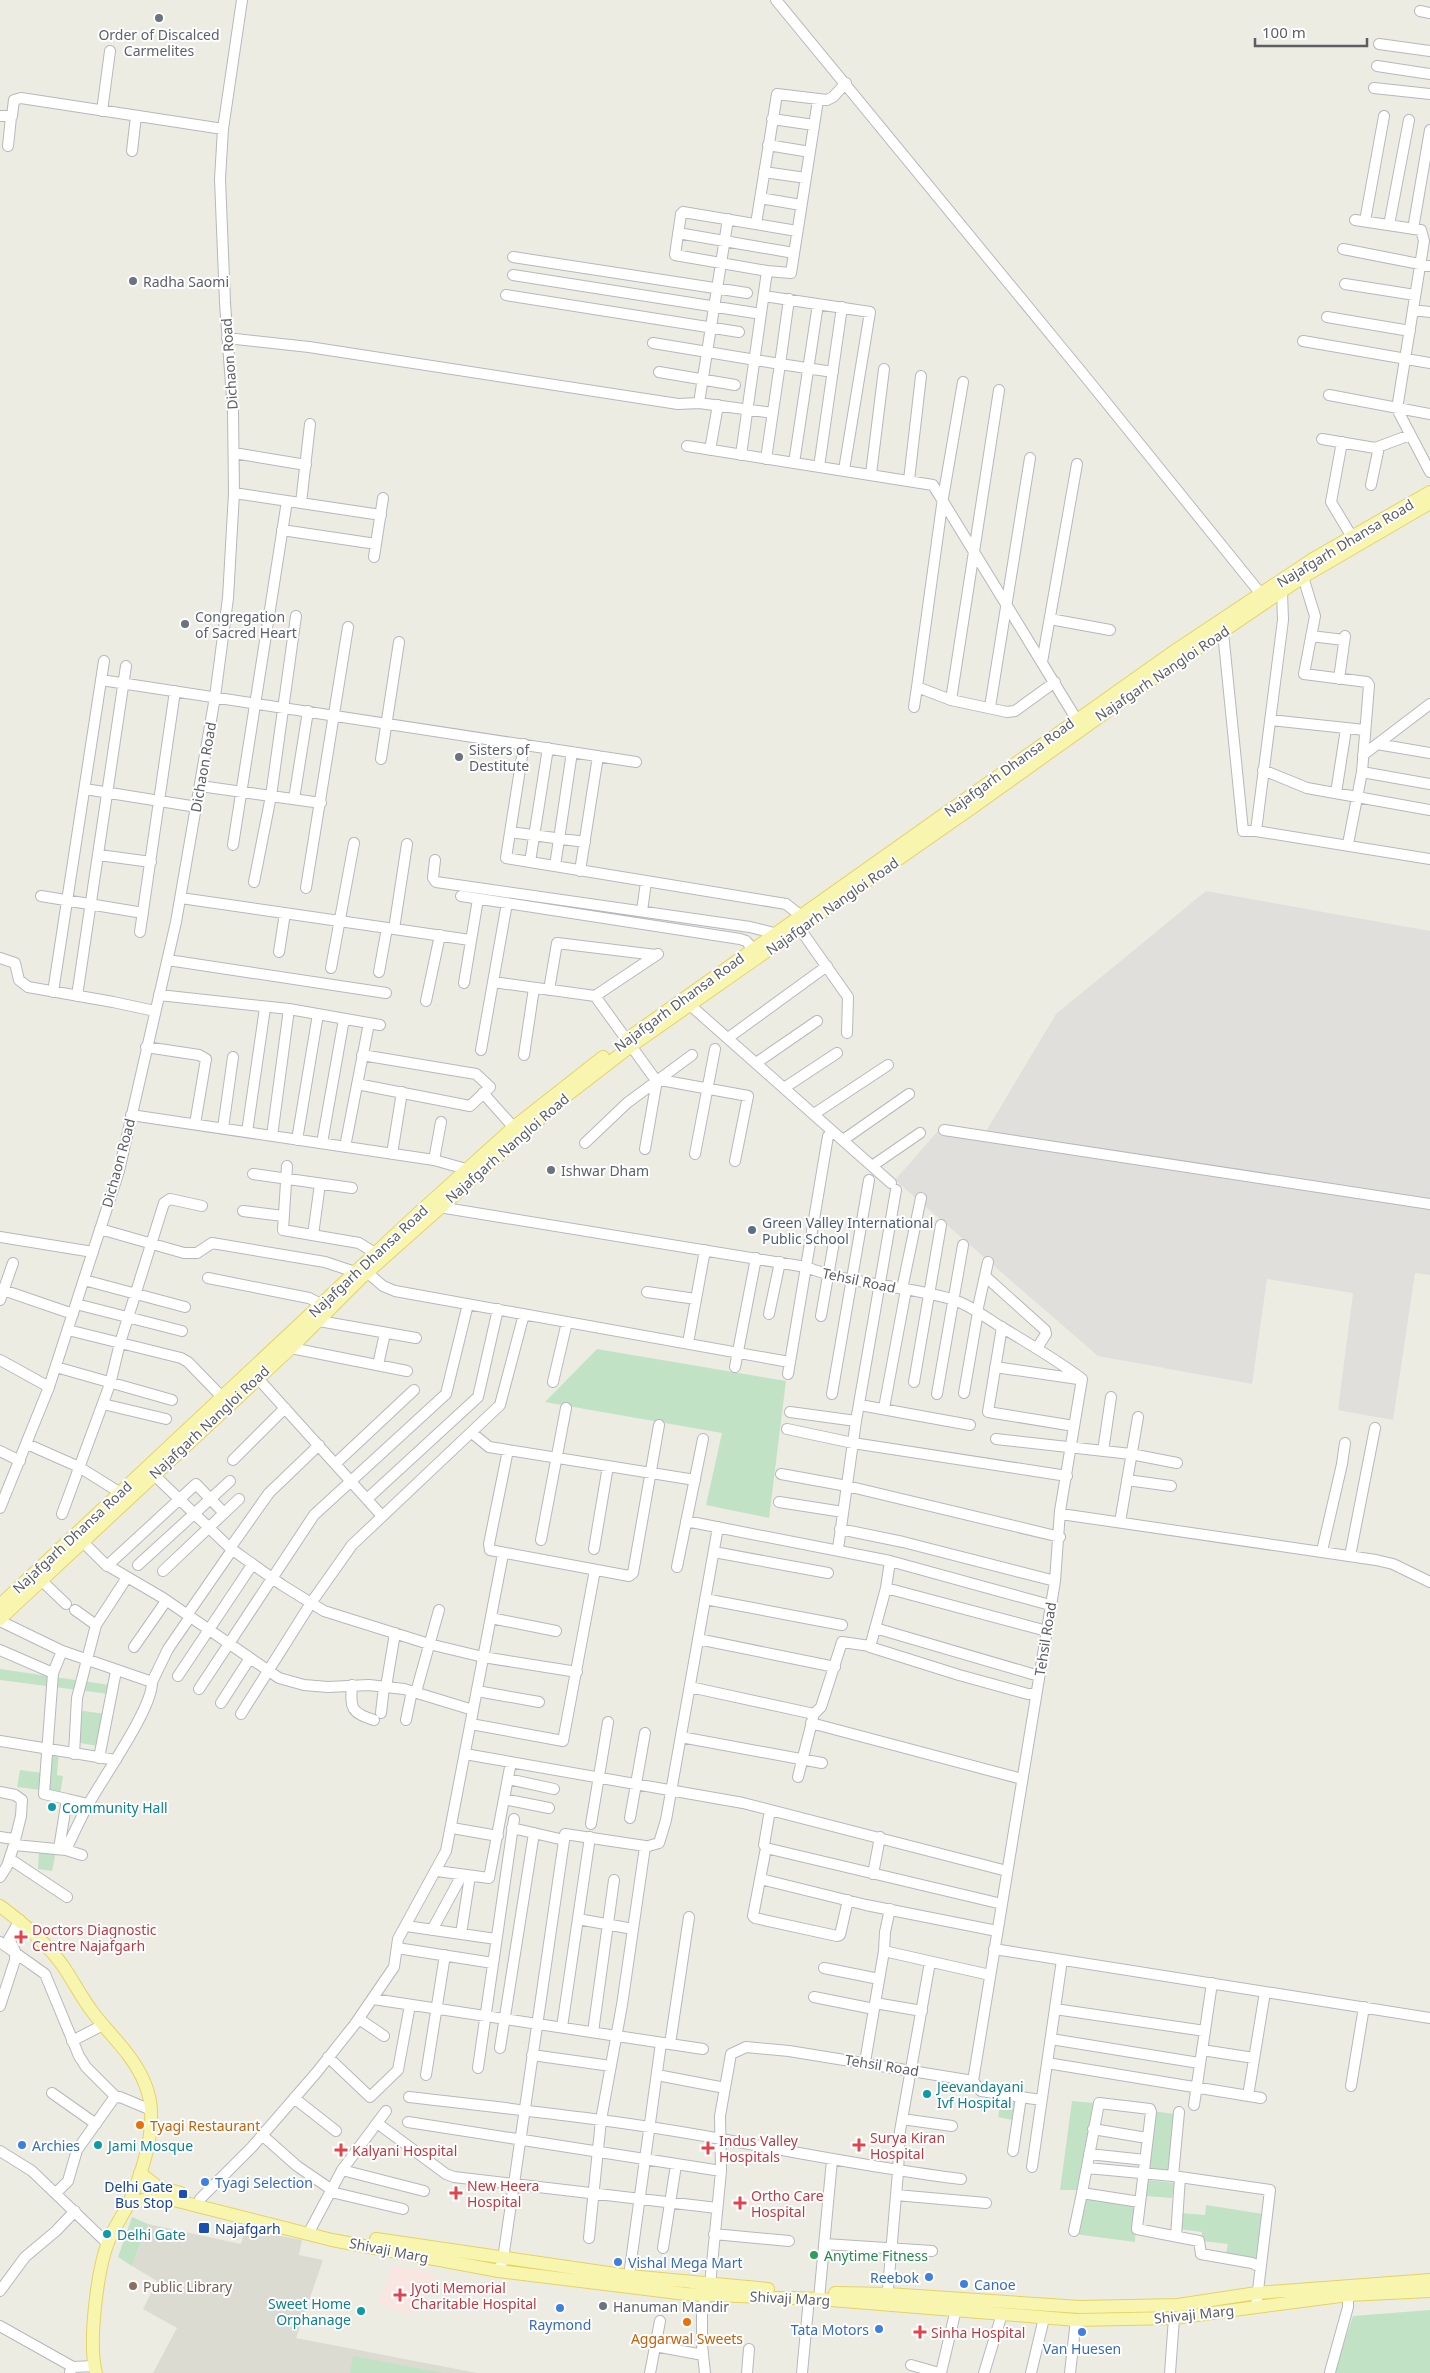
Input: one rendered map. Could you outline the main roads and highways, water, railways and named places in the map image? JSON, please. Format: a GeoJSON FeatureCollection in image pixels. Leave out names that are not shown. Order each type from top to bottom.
{"type":"FeatureCollection","features":[{"type":"Feature","properties":{"kind":"main road","name":"Najafgarh Dhansa Road"},"geometry":{"type":"LineString","coordinates":[[1279,588],[1313,559],[1430,492]]}},
{"type":"Feature","properties":{"kind":"main road","name":"Najafgarh Nangloi Road"},"geometry":{"type":"LineString","coordinates":[[0,1620],[83,1542],[150,1470],[254,1374],[291,1348],[319,1321],[361,1270],[439,1207],[472,1171],[517,1131],[566,1096],[629,1042],[690,1005],[769,941],[800,928],[1079,724],[1164,665],[1223,632],[1279,588],[1303,577],[1430,503]]}},
{"type":"Feature","properties":{"kind":"main road","name":"Najafgarh Dhansa Road"},"geometry":{"type":"LineString","coordinates":[[1164,665],[1264,598]]}},
{"type":"Feature","properties":{"kind":"main road","name":"Najafgarh Dhansa Road"},"geometry":{"type":"LineString","coordinates":[[629,1042],[753,949],[769,941],[800,915],[1036,749],[1079,724]]}},
{"type":"Feature","properties":{"kind":"main road","name":"Najafgarh Dhansa Road"},"geometry":{"type":"LineString","coordinates":[[0,1605],[119,1492],[150,1470],[222,1396],[254,1374],[321,1304],[361,1270],[375,1253],[472,1171]]}},
{"type":"Feature","properties":{"kind":"main road"},"geometry":{"type":"LineString","coordinates":[[0,1906],[20,1920],[63,1967],[73,1985],[134,2062],[146,2085],[151,2110],[151,2126],[140,2173],[128,2204],[108,2243],[102,2261],[95,2302],[95,2369]]}},
{"type":"Feature","properties":{"kind":"main road","name":"Shivaji Marg"},"geometry":{"type":"LineString","coordinates":[[140,2173],[158,2187],[199,2202]]}},
{"type":"Feature","properties":{"kind":"main road","name":"Shivaji Marg"},"geometry":{"type":"LineString","coordinates":[[128,2204],[158,2196],[199,2202],[311,2230],[501,2265],[708,2290],[817,2297],[957,2305],[1080,2307],[1178,2304],[1257,2293],[1430,2280]]}},
{"type":"Feature","properties":{"kind":"main road","name":"Shivaji Marg"},"geometry":{"type":"LineString","coordinates":[[501,2265],[629,2276],[708,2290]]}},
{"type":"Feature","properties":{"kind":"main road","name":"Shivaji Marg"},"geometry":{"type":"LineString","coordinates":[[957,2305],[1002,2314],[1076,2320],[1174,2318],[1348,2295],[1430,2291]]}},
{"type":"Feature","properties":{"kind":"place","name":"Order of Discalced Carmelites"},"geometry":{"type":"Point","coordinates":[159,18]}},
{"type":"Feature","properties":{"kind":"place","name":"Radha Saomi"},"geometry":{"type":"Point","coordinates":[133,281]}},
{"type":"Feature","properties":{"kind":"place","name":"Congregation of Sacred Heart"},"geometry":{"type":"Point","coordinates":[185,624]}},
{"type":"Feature","properties":{"kind":"place","name":"Sisters of Destitute"},"geometry":{"type":"Point","coordinates":[459,757]}},
{"type":"Feature","properties":{"kind":"place","name":"Ishwar Dham"},"geometry":{"type":"Point","coordinates":[551,1170]}},
{"type":"Feature","properties":{"kind":"place","name":"Green Valley International Public School"},"geometry":{"type":"Point","coordinates":[752,1230]}},
{"type":"Feature","properties":{"kind":"place","name":"Community Hall"},"geometry":{"type":"Point","coordinates":[52,1807]}},
{"type":"Feature","properties":{"kind":"place","name":"Doctors Diagnostic Centre Najafgarh"},"geometry":{"type":"Point","coordinates":[21,1937]}},
{"type":"Feature","properties":{"kind":"place","name":"Jeevandayani Ivf Hospital"},"geometry":{"type":"Point","coordinates":[927,2094]}},
{"type":"Feature","properties":{"kind":"place","name":"Tyagi Restaurant"},"geometry":{"type":"Point","coordinates":[140,2125]}},
{"type":"Feature","properties":{"kind":"place","name":"Archies"},"geometry":{"type":"Point","coordinates":[22,2145]}},
{"type":"Feature","properties":{"kind":"place","name":"Jami Mosque"},"geometry":{"type":"Point","coordinates":[98,2145]}},
{"type":"Feature","properties":{"kind":"place","name":"Surya Kiran Hospital"},"geometry":{"type":"Point","coordinates":[859,2145]}},
{"type":"Feature","properties":{"kind":"place","name":"Indus Valley Hospitals"},"geometry":{"type":"Point","coordinates":[708,2148]}},
{"type":"Feature","properties":{"kind":"place","name":"Kalyani Hospital"},"geometry":{"type":"Point","coordinates":[341,2150]}},
{"type":"Feature","properties":{"kind":"place","name":"Tyagi Selection"},"geometry":{"type":"Point","coordinates":[205,2182]}},
{"type":"Feature","properties":{"kind":"place","name":"New Heera Hospital"},"geometry":{"type":"Point","coordinates":[456,2193]}},
{"type":"Feature","properties":{"kind":"place","name":"Delhi Gate Bus Stop"},"geometry":{"type":"Point","coordinates":[183,2194]}},
{"type":"Feature","properties":{"kind":"place","name":"Ortho Care Hospital"},"geometry":{"type":"Point","coordinates":[740,2203]}},
{"type":"Feature","properties":{"kind":"place","name":"Najafgarh"},"geometry":{"type":"Point","coordinates":[204,2228]}},
{"type":"Feature","properties":{"kind":"place","name":"Delhi Gate"},"geometry":{"type":"Point","coordinates":[107,2234]}},
{"type":"Feature","properties":{"kind":"place","name":"Anytime Fitness"},"geometry":{"type":"Point","coordinates":[814,2255]}},
{"type":"Feature","properties":{"kind":"place","name":"Vishal Mega Mart"},"geometry":{"type":"Point","coordinates":[618,2262]}},
{"type":"Feature","properties":{"kind":"place","name":"Reebok"},"geometry":{"type":"Point","coordinates":[929,2277]}},
{"type":"Feature","properties":{"kind":"place","name":"Canoe"},"geometry":{"type":"Point","coordinates":[964,2284]}},
{"type":"Feature","properties":{"kind":"place","name":"Public Library"},"geometry":{"type":"Point","coordinates":[133,2286]}},
{"type":"Feature","properties":{"kind":"place","name":"Jyoti Memorial Charitable Hospital"},"geometry":{"type":"Point","coordinates":[400,2295]}},
{"type":"Feature","properties":{"kind":"place","name":"Hanuman Mandir"},"geometry":{"type":"Point","coordinates":[603,2306]}},
{"type":"Feature","properties":{"kind":"place","name":"Raymond"},"geometry":{"type":"Point","coordinates":[560,2308]}},
{"type":"Feature","properties":{"kind":"place","name":"Sweet Home Orphanage"},"geometry":{"type":"Point","coordinates":[361,2311]}},
{"type":"Feature","properties":{"kind":"place","name":"Aggarwal Sweets"},"geometry":{"type":"Point","coordinates":[687,2322]}},
{"type":"Feature","properties":{"kind":"place","name":"Tata Motors"},"geometry":{"type":"Point","coordinates":[879,2329]}},
{"type":"Feature","properties":{"kind":"place","name":"Sinha Hospital"},"geometry":{"type":"Point","coordinates":[920,2332]}},
{"type":"Feature","properties":{"kind":"place","name":"Van Huesen"},"geometry":{"type":"Point","coordinates":[1082,2332]}}]}
